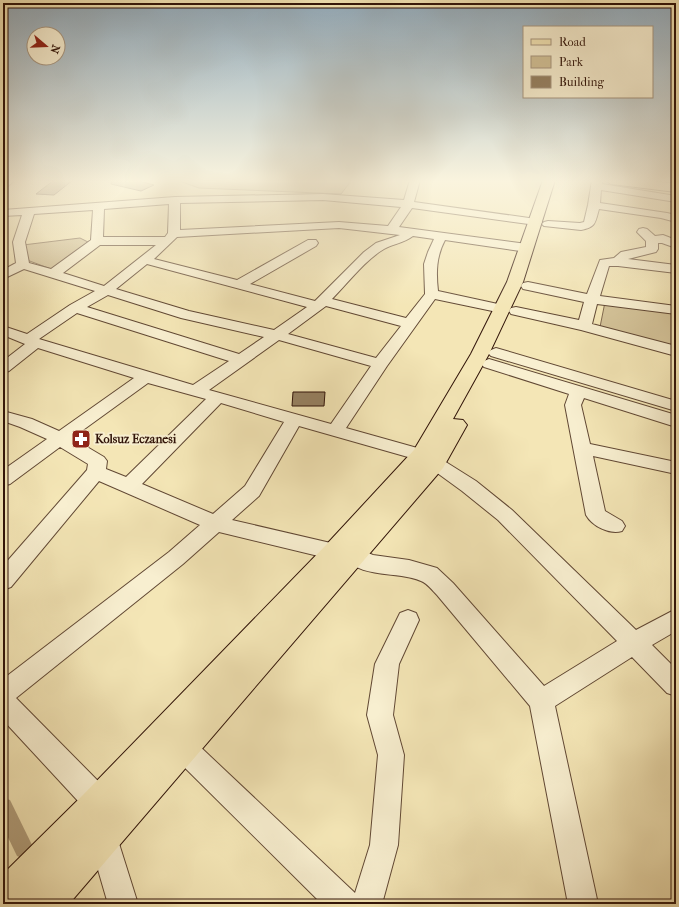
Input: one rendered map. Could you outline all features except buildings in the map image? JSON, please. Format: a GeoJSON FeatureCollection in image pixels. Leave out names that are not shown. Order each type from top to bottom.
{"type":"FeatureCollection","features":[{"type":"Feature","properties":{"kind":"main road"},"geometry":{"type":"LineString","coordinates":[[44,904],[184,749],[344,553],[428,459],[493,358],[509,310],[515,282],[527,248],[542,223]]}},
{"type":"Feature","properties":{"kind":"main road"},"geometry":{"type":"LineString","coordinates":[[428,459],[480,354],[509,310],[528,286],[542,223]]}},
{"type":"Feature","properties":{"kind":"main road"},"geometry":{"type":"LineString","coordinates":[[3,902],[344,553]]}},
{"type":"Feature","properties":{"kind":"street"},"geometry":{"type":"LineString","coordinates":[[23,265],[19,242],[25,222]]}},
{"type":"Feature","properties":{"kind":"street"},"geometry":{"type":"LineString","coordinates":[[97,241],[98,222]]}},
{"type":"Feature","properties":{"kind":"street"},"geometry":{"type":"LineString","coordinates":[[3,368],[32,342],[75,308],[106,291],[171,238],[173,222]]}},
{"type":"Feature","properties":{"kind":"street"},"geometry":{"type":"LineString","coordinates":[[53,274],[97,241],[171,238],[258,222]]}},
{"type":"Feature","properties":{"kind":"street"},"geometry":{"type":"LineString","coordinates":[[290,222],[392,229],[527,248]]}},
{"type":"Feature","properties":{"kind":"street"},"geometry":{"type":"LineString","coordinates":[[392,229],[396,222]]}},
{"type":"Feature","properties":{"kind":"street"},"geometry":{"type":"LineString","coordinates":[[537,222],[582,227],[589,222]]}},
{"type":"Feature","properties":{"kind":"street"},"geometry":{"type":"LineString","coordinates":[[196,391],[320,304],[368,255],[380,246],[404,237],[410,232]]}},
{"type":"Feature","properties":{"kind":"street"},"geometry":{"type":"LineString","coordinates":[[618,262],[625,255],[652,249],[647,236],[663,239],[676,244]]}},
{"type":"Feature","properties":{"kind":"street"},"geometry":{"type":"LineString","coordinates":[[336,430],[380,364],[432,294],[429,265],[434,250],[441,237]]}},
{"type":"Feature","properties":{"kind":"street"},"geometry":{"type":"LineString","coordinates":[[239,285],[312,243]]}},
{"type":"Feature","properties":{"kind":"street"},"geometry":{"type":"LineString","coordinates":[[145,260],[239,285],[411,324]]}},
{"type":"Feature","properties":{"kind":"street"},"geometry":{"type":"LineString","coordinates":[[584,326],[604,263],[618,262],[676,269]]}},
{"type":"Feature","properties":{"kind":"street"},"geometry":{"type":"LineString","coordinates":[[3,275],[23,265],[186,315],[277,335],[380,364]]}},
{"type":"Feature","properties":{"kind":"street"},"geometry":{"type":"LineString","coordinates":[[528,286],[592,299],[676,310]]}},
{"type":"Feature","properties":{"kind":"street"},"geometry":{"type":"LineString","coordinates":[[432,294],[584,326],[676,351]]}},
{"type":"Feature","properties":{"kind":"street"},"geometry":{"type":"LineString","coordinates":[[75,308],[241,360]]}},
{"type":"Feature","properties":{"kind":"street"},"geometry":{"type":"LineString","coordinates":[[3,330],[32,342],[146,377],[336,430],[428,459],[469,486],[505,515],[676,685]]}},
{"type":"Feature","properties":{"kind":"street"},"geometry":{"type":"LineString","coordinates":[[493,358],[578,391],[676,421]]}},
{"type":"Feature","properties":{"kind":"street"},"geometry":{"type":"LineString","coordinates":[[493,358],[676,406]]}},
{"type":"Feature","properties":{"kind":"street"},"geometry":{"type":"LineString","coordinates":[[3,479],[60,440],[146,377]]}},
{"type":"Feature","properties":{"kind":"street"},"geometry":{"type":"LineString","coordinates":[[578,391],[573,405],[596,515],[614,526]]}},
{"type":"Feature","properties":{"kind":"street"},"geometry":{"type":"LineString","coordinates":[[130,486],[218,397]]}},
{"type":"Feature","properties":{"kind":"street"},"geometry":{"type":"LineString","coordinates":[[3,416],[13,417],[98,461],[96,472],[3,580]]}},
{"type":"Feature","properties":{"kind":"street"},"geometry":{"type":"LineString","coordinates":[[3,694],[176,558],[252,491],[294,419]]}},
{"type":"Feature","properties":{"kind":"street"},"geometry":{"type":"LineString","coordinates":[[582,448],[676,468]]}},
{"type":"Feature","properties":{"kind":"street"},"geometry":{"type":"LineString","coordinates":[[96,472],[216,523],[344,553],[369,563],[410,569],[429,574],[445,589],[541,701],[583,904]]}},
{"type":"Feature","properties":{"kind":"street"},"geometry":{"type":"LineString","coordinates":[[541,701],[634,643],[676,619]]}},
{"type":"Feature","properties":{"kind":"street"},"geometry":{"type":"LineString","coordinates":[[368,904],[384,844],[390,755],[380,715],[387,664],[408,620]]}},
{"type":"Feature","properties":{"kind":"street"},"geometry":{"type":"LineString","coordinates":[[3,702],[90,794],[122,904]]}},
{"type":"Feature","properties":{"kind":"street"},"geometry":{"type":"LineString","coordinates":[[184,749],[344,904]]}},
{"type":"Feature","properties":{"kind":"green space"},"geometry":{"type":"Polygon","coordinates":[[[80,238],[88,242],[51,269],[27,260],[23,245],[80,238]]]}},
{"type":"Feature","properties":{"kind":"green space"},"geometry":{"type":"Polygon","coordinates":[[[605,302],[676,313],[676,350],[600,327],[605,302]]]}},
{"type":"Feature","properties":{"kind":"waterway"},"geometry":{"type":"LineString","coordinates":[[3,807],[24,849]]}},
{"type":"Feature","properties":{"kind":"place","name":"Kolsuz Eczanesi"},"geometry":{"type":"Point","coordinates":[81,439]}}]}
